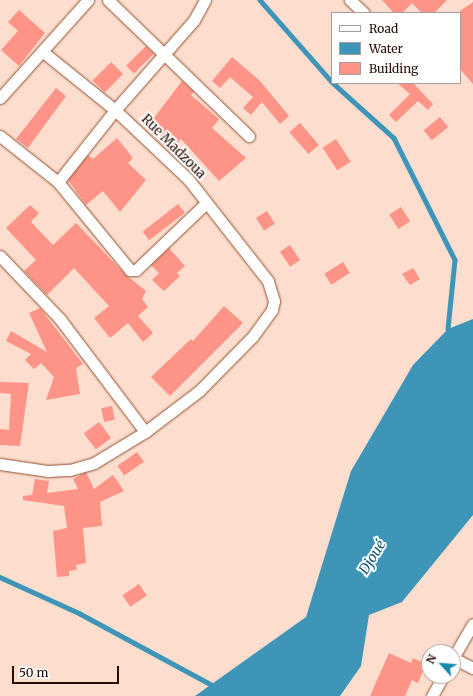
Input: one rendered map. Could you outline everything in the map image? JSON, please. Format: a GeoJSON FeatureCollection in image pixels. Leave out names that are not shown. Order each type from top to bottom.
{"type":"FeatureCollection","features":[{"type":"Feature","properties":{"kind":"street"},"geometry":{"type":"LineString","coordinates":[[0,98],[43,52],[88,0]]}},
{"type":"Feature","properties":{"kind":"street"},"geometry":{"type":"LineString","coordinates":[[108,0],[166,52],[249,136]]}},
{"type":"Feature","properties":{"kind":"street"},"geometry":{"type":"LineString","coordinates":[[58,182],[115,110],[194,20],[205,0]]}},
{"type":"Feature","properties":{"kind":"street"},"geometry":{"type":"LineString","coordinates":[[350,0],[363,12]]}},
{"type":"Feature","properties":{"kind":"street","name":"Rue Madzoua"},"geometry":{"type":"LineString","coordinates":[[43,52],[115,110],[188,179],[268,281],[274,300],[272,310],[253,336],[199,390],[145,432]]}},
{"type":"Feature","properties":{"kind":"street"},"geometry":{"type":"LineString","coordinates":[[0,136],[58,182],[130,270],[136,270],[206,203]]}},
{"type":"Feature","properties":{"kind":"street"},"geometry":{"type":"LineString","coordinates":[[0,256],[60,319],[145,432],[94,463],[70,470],[48,471],[0,464]]}},
{"type":"Feature","properties":{"kind":"street"},"geometry":{"type":"LineString","coordinates":[[461,644],[473,624]]}},
{"type":"Feature","properties":{"kind":"street"},"geometry":{"type":"LineString","coordinates":[[461,662],[473,668]]}},
{"type":"Feature","properties":{"kind":"street"},"geometry":{"type":"LineString","coordinates":[[432,696],[439,684]]}},
{"type":"Feature","properties":{"kind":"water","name":"Djoué"},"geometry":{"type":"Polygon","coordinates":[[[473,319],[473,515],[402,602],[369,615],[361,666],[340,696],[195,696],[306,617],[351,471],[413,365],[448,329],[473,319]]]}},
{"type":"Feature","properties":{"kind":"building"},"geometry":{"type":"Polygon","coordinates":[[[382,0],[447,0],[435,12],[421,12],[412,3],[403,12],[393,12],[382,0]]]}},
{"type":"Feature","properties":{"kind":"building"},"geometry":{"type":"Polygon","coordinates":[[[473,2],[473,84],[461,70],[460,11],[473,2]]]}},
{"type":"Feature","properties":{"kind":"building"},"geometry":{"type":"Polygon","coordinates":[[[19,10],[45,33],[19,66],[1,50],[18,31],[8,22],[19,10]]]}},
{"type":"Feature","properties":{"kind":"building"},"geometry":{"type":"Polygon","coordinates":[[[146,46],[154,54],[134,74],[126,66],[146,46]]]}},
{"type":"Feature","properties":{"kind":"building"},"geometry":{"type":"Polygon","coordinates":[[[232,57],[260,81],[289,116],[280,124],[262,102],[251,115],[243,108],[253,97],[230,77],[220,88],[212,81],[232,57]]]}},
{"type":"Feature","properties":{"kind":"building"},"geometry":{"type":"Polygon","coordinates":[[[111,62],[123,74],[105,92],[93,80],[111,62]]]}},
{"type":"Feature","properties":{"kind":"building"},"geometry":{"type":"Polygon","coordinates":[[[182,81],[194,92],[191,95],[219,119],[212,128],[246,158],[219,181],[181,139],[170,152],[157,140],[162,133],[150,123],[182,81]]]}},
{"type":"Feature","properties":{"kind":"building"},"geometry":{"type":"Polygon","coordinates":[[[398,84],[414,84],[433,104],[428,110],[418,101],[396,122],[389,115],[410,94],[398,84]]]}},
{"type":"Feature","properties":{"kind":"building"},"geometry":{"type":"Polygon","coordinates":[[[56,88],[66,96],[28,148],[16,139],[56,88]]]}},
{"type":"Feature","properties":{"kind":"building"},"geometry":{"type":"Polygon","coordinates":[[[440,117],[448,127],[432,140],[424,130],[440,117]]]}},
{"type":"Feature","properties":{"kind":"building"},"geometry":{"type":"Polygon","coordinates":[[[300,123],[319,145],[308,154],[289,132],[300,123]]]}},
{"type":"Feature","properties":{"kind":"building"},"geometry":{"type":"Polygon","coordinates":[[[117,138],[133,158],[128,163],[146,180],[120,212],[103,191],[86,205],[68,180],[88,155],[93,159],[117,138]]]}},
{"type":"Feature","properties":{"kind":"building"},"geometry":{"type":"Polygon","coordinates":[[[336,139],[351,162],[337,170],[323,148],[336,139]]]}},
{"type":"Feature","properties":{"kind":"building"},"geometry":{"type":"Polygon","coordinates":[[[178,204],[185,213],[149,240],[143,232],[178,204]]]}},
{"type":"Feature","properties":{"kind":"building"},"geometry":{"type":"Polygon","coordinates":[[[30,205],[39,213],[31,222],[53,245],[76,223],[125,274],[146,291],[142,299],[148,307],[138,316],[153,333],[143,342],[128,323],[110,338],[94,318],[109,306],[74,268],[47,295],[24,271],[36,260],[6,228],[30,205]]]}},
{"type":"Feature","properties":{"kind":"building"},"geometry":{"type":"Polygon","coordinates":[[[401,207],[410,221],[399,229],[389,215],[401,207]]]}},
{"type":"Feature","properties":{"kind":"building"},"geometry":{"type":"Polygon","coordinates":[[[267,211],[275,224],[264,231],[256,218],[267,211]]]}},
{"type":"Feature","properties":{"kind":"building"},"geometry":{"type":"Polygon","coordinates":[[[290,245],[300,260],[290,267],[280,252],[290,245]]]}},
{"type":"Feature","properties":{"kind":"building"},"geometry":{"type":"Polygon","coordinates":[[[169,248],[185,266],[177,273],[180,276],[164,291],[152,280],[159,273],[151,265],[169,248]]]}},
{"type":"Feature","properties":{"kind":"building"},"geometry":{"type":"Polygon","coordinates":[[[343,262],[350,273],[331,285],[324,274],[343,262]]]}},
{"type":"Feature","properties":{"kind":"building"},"geometry":{"type":"Polygon","coordinates":[[[413,268],[420,279],[410,285],[402,274],[413,268]]]}},
{"type":"Feature","properties":{"kind":"building"},"geometry":{"type":"Polygon","coordinates":[[[224,306],[243,323],[170,396],[151,377],[191,339],[193,341],[224,306]]]}},
{"type":"Feature","properties":{"kind":"building"},"geometry":{"type":"Polygon","coordinates":[[[40,308],[83,364],[76,368],[80,394],[46,400],[54,377],[41,363],[34,369],[25,360],[31,354],[6,341],[11,331],[47,352],[29,313],[40,308]]]}},
{"type":"Feature","properties":{"kind":"building"},"geometry":{"type":"Polygon","coordinates":[[[0,382],[29,383],[20,446],[0,445],[0,429],[9,430],[11,394],[0,393],[0,382]]]}},
{"type":"Feature","properties":{"kind":"building"},"geometry":{"type":"Polygon","coordinates":[[[112,406],[115,420],[104,422],[101,408],[112,406]]]}},
{"type":"Feature","properties":{"kind":"building"},"geometry":{"type":"Polygon","coordinates":[[[99,422],[111,438],[96,449],[84,433],[99,422]]]}},
{"type":"Feature","properties":{"kind":"building"},"geometry":{"type":"Polygon","coordinates":[[[137,452],[144,462],[124,476],[117,466],[137,452]]]}},
{"type":"Feature","properties":{"kind":"building"},"geometry":{"type":"Polygon","coordinates":[[[86,472],[94,489],[113,475],[124,491],[100,502],[102,526],[83,528],[86,563],[76,565],[77,570],[69,571],[69,576],[57,577],[53,531],[67,528],[64,506],[23,500],[23,496],[32,495],[35,479],[49,481],[47,493],[78,489],[73,479],[86,472]]]}},
{"type":"Feature","properties":{"kind":"building"},"geometry":{"type":"Polygon","coordinates":[[[139,584],[147,596],[130,607],[122,595],[139,584]]]}},
{"type":"Feature","properties":{"kind":"building"},"geometry":{"type":"Polygon","coordinates":[[[389,653],[411,663],[413,658],[421,662],[421,676],[418,683],[412,680],[405,696],[370,696],[389,653]]]}},
{"type":"Feature","properties":{"kind":"waterway"},"geometry":{"type":"LineString","coordinates":[[260,0],[331,81]]}},
{"type":"Feature","properties":{"kind":"waterway"},"geometry":{"type":"LineString","coordinates":[[334,84],[394,138],[455,260],[448,329]]}},
{"type":"Feature","properties":{"kind":"waterway"},"geometry":{"type":"LineString","coordinates":[[0,577],[79,613],[214,686]]}}]}
